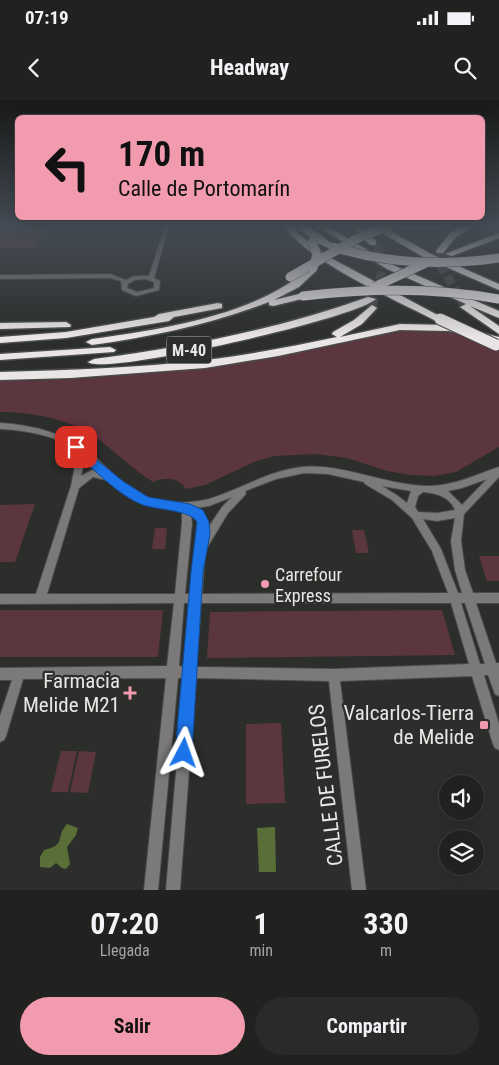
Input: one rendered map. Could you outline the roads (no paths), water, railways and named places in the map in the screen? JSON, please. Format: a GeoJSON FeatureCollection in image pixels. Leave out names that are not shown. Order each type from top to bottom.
{"type":"FeatureCollection","features":[{"type":"Feature","properties":{"kind":"highway"},"geometry":{"type":"LineString","coordinates":[[0,326],[112,323],[218,311],[270,287],[315,263]]}},
{"type":"Feature","properties":{"kind":"highway"},"geometry":{"type":"LineString","coordinates":[[0,350],[118,339],[218,311],[297,285],[311,272],[316,263]]}},
{"type":"Feature","properties":{"kind":"highway"},"geometry":{"type":"LineString","coordinates":[[333,263],[440,318],[498,344]]}},
{"type":"Feature","properties":{"kind":"highway"},"geometry":{"type":"LineString","coordinates":[[382,263],[499,315]]}},
{"type":"Feature","properties":{"kind":"highway"},"geometry":{"type":"LineString","coordinates":[[396,263],[499,308]]}},
{"type":"Feature","properties":{"kind":"highway","name":"M-40"},"geometry":{"type":"LineString","coordinates":[[0,357],[121,349],[208,336],[309,311],[357,294],[421,263]]}},
{"type":"Feature","properties":{"kind":"highway"},"geometry":{"type":"LineString","coordinates":[[444,263],[499,286]]}},
{"type":"Feature","properties":{"kind":"highway","name":"M-40"},"geometry":{"type":"LineString","coordinates":[[0,367],[86,363],[166,354],[212,346],[303,323],[371,303],[453,263]]}},
{"type":"Feature","properties":{"kind":"highway"},"geometry":{"type":"LineString","coordinates":[[0,340],[119,328],[173,317],[350,290],[453,291],[499,299]]}},
{"type":"Feature","properties":{"kind":"highway"},"geometry":{"type":"LineString","coordinates":[[146,368],[298,346],[346,330],[358,322],[371,303]]}},
{"type":"Feature","properties":{"kind":"highway"},"geometry":{"type":"LineString","coordinates":[[465,307],[499,331]]}},
{"type":"Feature","properties":{"kind":"highway"},"geometry":{"type":"LineString","coordinates":[[0,376],[205,364],[278,353],[400,327],[449,328],[498,344]]}},
{"type":"Feature","properties":{"kind":"street"},"geometry":{"type":"LineString","coordinates":[[151,278],[157,263]]}},
{"type":"Feature","properties":{"kind":"street"},"geometry":{"type":"LineString","coordinates":[[110,276],[125,283],[154,272]]}},
{"type":"Feature","properties":{"kind":"street"},"geometry":{"type":"LineString","coordinates":[[0,277],[139,277],[151,278],[157,281],[158,286],[157,289],[147,293],[130,293],[124,289],[125,283]]}},
{"type":"Feature","properties":{"kind":"street"},"geometry":{"type":"LineString","coordinates":[[1,427],[51,435],[76,447],[90,457],[111,478],[145,501],[172,507],[186,508],[208,504],[233,494],[261,479],[298,470],[332,471],[420,490],[462,486],[499,471]]}},
{"type":"Feature","properties":{"kind":"street"},"geometry":{"type":"LineString","coordinates":[[40,599],[75,486],[81,460],[76,447]]}},
{"type":"Feature","properties":{"kind":"street"},"geometry":{"type":"LineString","coordinates":[[362,478],[395,498],[414,515],[437,517],[460,513],[499,471]]}},
{"type":"Feature","properties":{"kind":"street"},"geometry":{"type":"LineString","coordinates":[[75,486],[92,473],[111,478]]}},
{"type":"Feature","properties":{"kind":"street"},"geometry":{"type":"LineString","coordinates":[[200,550],[234,500],[261,479]]}},
{"type":"Feature","properties":{"kind":"street"},"geometry":{"type":"LineString","coordinates":[[420,490],[410,500],[410,507],[436,549],[454,598],[499,744]]}},
{"type":"Feature","properties":{"kind":"street"},"geometry":{"type":"LineString","coordinates":[[434,490],[445,493],[458,504],[460,513],[456,541],[460,570],[495,669],[499,690]]}},
{"type":"Feature","properties":{"kind":"street"},"geometry":{"type":"LineString","coordinates":[[173,890],[203,522],[199,514],[186,508]]}},
{"type":"Feature","properties":{"kind":"street"},"geometry":{"type":"LineString","coordinates":[[151,890],[188,523],[186,508]]}},
{"type":"Feature","properties":{"kind":"street"},"geometry":{"type":"LineString","coordinates":[[0,599],[499,598]]}},
{"type":"Feature","properties":{"kind":"street"},"geometry":{"type":"LineString","coordinates":[[0,674],[190,672],[334,675],[495,669]]}},
{"type":"Feature","properties":{"kind":"street"},"geometry":{"type":"LineString","coordinates":[[0,736],[19,674]]}},
{"type":"Feature","properties":{"kind":"street","name":"CALLE DE FURELOS"},"geometry":{"type":"LineString","coordinates":[[334,675],[358,890]]}},
{"type":"Feature","properties":{"kind":"tunnel"},"geometry":{"type":"LineString","coordinates":[[372,306],[381,275],[382,263]]}},
{"type":"Feature","properties":{"kind":"tunnel"},"geometry":{"type":"LineString","coordinates":[[441,263],[465,306]]}},
{"type":"Feature","properties":{"kind":"place","name":"Carrefour Express"},"geometry":{"type":"Point","coordinates":[265,584]}},
{"type":"Feature","properties":{"kind":"place","name":"Farmacia Melide M21"},"geometry":{"type":"Point","coordinates":[130,693]}},
{"type":"Feature","properties":{"kind":"place","name":"Valcarlos-Tierra de Melide"},"geometry":{"type":"Point","coordinates":[484,725]}}]}
